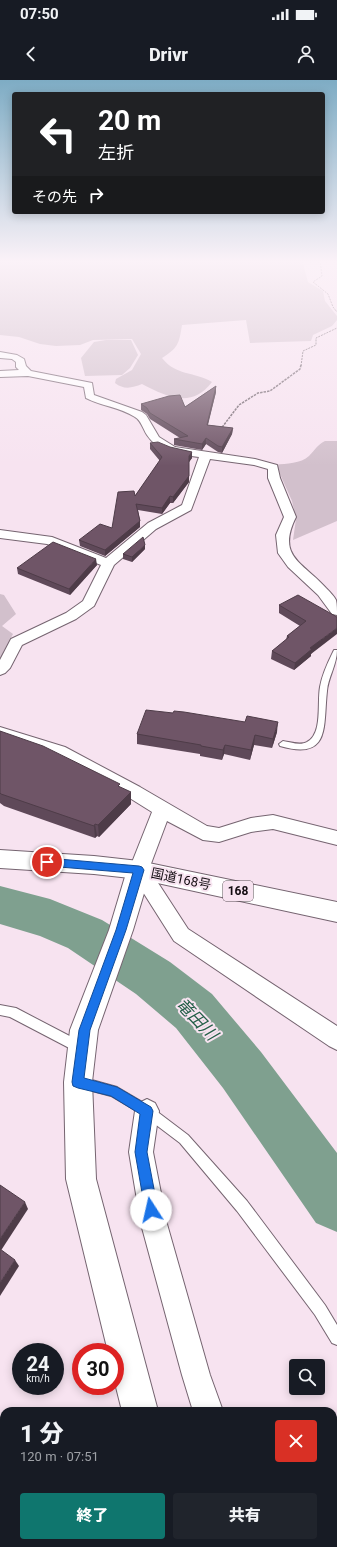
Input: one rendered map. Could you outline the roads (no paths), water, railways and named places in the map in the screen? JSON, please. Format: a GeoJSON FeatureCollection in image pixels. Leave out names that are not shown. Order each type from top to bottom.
{"type":"FeatureCollection","features":[{"type":"Feature","properties":{"kind":"main road","name":"168"},"geometry":{"type":"LineString","coordinates":[[0,847],[94,865]]}},
{"type":"Feature","properties":{"kind":"main road","name":"168"},"geometry":{"type":"LineString","coordinates":[[0,858],[94,865]]}},
{"type":"Feature","properties":{"kind":"main road","name":"国道168号"},"geometry":{"type":"LineString","coordinates":[[94,865],[139,870],[337,912]]}},
{"type":"Feature","properties":{"kind":"main road"},"geometry":{"type":"LineString","coordinates":[[139,870],[121,930],[83,1039],[78,1082],[81,1179],[139,1407]]}},
{"type":"Feature","properties":{"kind":"street"},"geometry":{"type":"LineString","coordinates":[[0,355],[14,357],[21,361],[21,367],[28,374]]}},
{"type":"Feature","properties":{"kind":"street"},"geometry":{"type":"LineString","coordinates":[[0,374],[28,374],[89,385],[89,396],[97,401],[130,411],[142,417],[155,441],[162,446],[173,450],[204,456],[255,462],[273,467],[274,478],[290,517],[282,537],[284,552],[294,567],[312,580],[331,600],[337,611]]}},
{"type":"Feature","properties":{"kind":"street"},"geometry":{"type":"LineString","coordinates":[[0,670],[5,665],[16,642],[71,616],[89,603],[108,563],[152,526],[187,507],[204,456]]}},
{"type":"Feature","properties":{"kind":"street"},"geometry":{"type":"LineString","coordinates":[[0,534],[54,541],[108,563]]}},
{"type":"Feature","properties":{"kind":"street"},"geometry":{"type":"LineString","coordinates":[[0,733],[59,751],[134,792],[203,833],[219,835],[251,824],[273,822],[337,838]]}},
{"type":"Feature","properties":{"kind":"street"},"geometry":{"type":"LineString","coordinates":[[162,810],[139,870],[181,935],[337,1039]]}},
{"type":"Feature","properties":{"kind":"street"},"geometry":{"type":"LineString","coordinates":[[147,1111],[141,1152],[154,1224],[196,1375],[207,1407]]}},
{"type":"Feature","properties":{"kind":"lane"},"geometry":{"type":"LineString","coordinates":[[283,744],[302,747],[314,741],[320,730],[323,713],[323,691],[329,669],[337,652]]}},
{"type":"Feature","properties":{"kind":"lane"},"geometry":{"type":"LineString","coordinates":[[0,1010],[12,1012],[83,1039]]}},
{"type":"Feature","properties":{"kind":"lane"},"geometry":{"type":"LineString","coordinates":[[78,1082],[113,1091],[147,1111],[184,1139],[242,1206],[320,1310],[337,1338]]}},
{"type":"Feature","properties":{"kind":"waterway","name":"竜田川"},"geometry":{"type":"LineString","coordinates":[[0,905],[50,919],[85,934],[153,978],[194,1011],[242,1070],[337,1202]]}}]}
